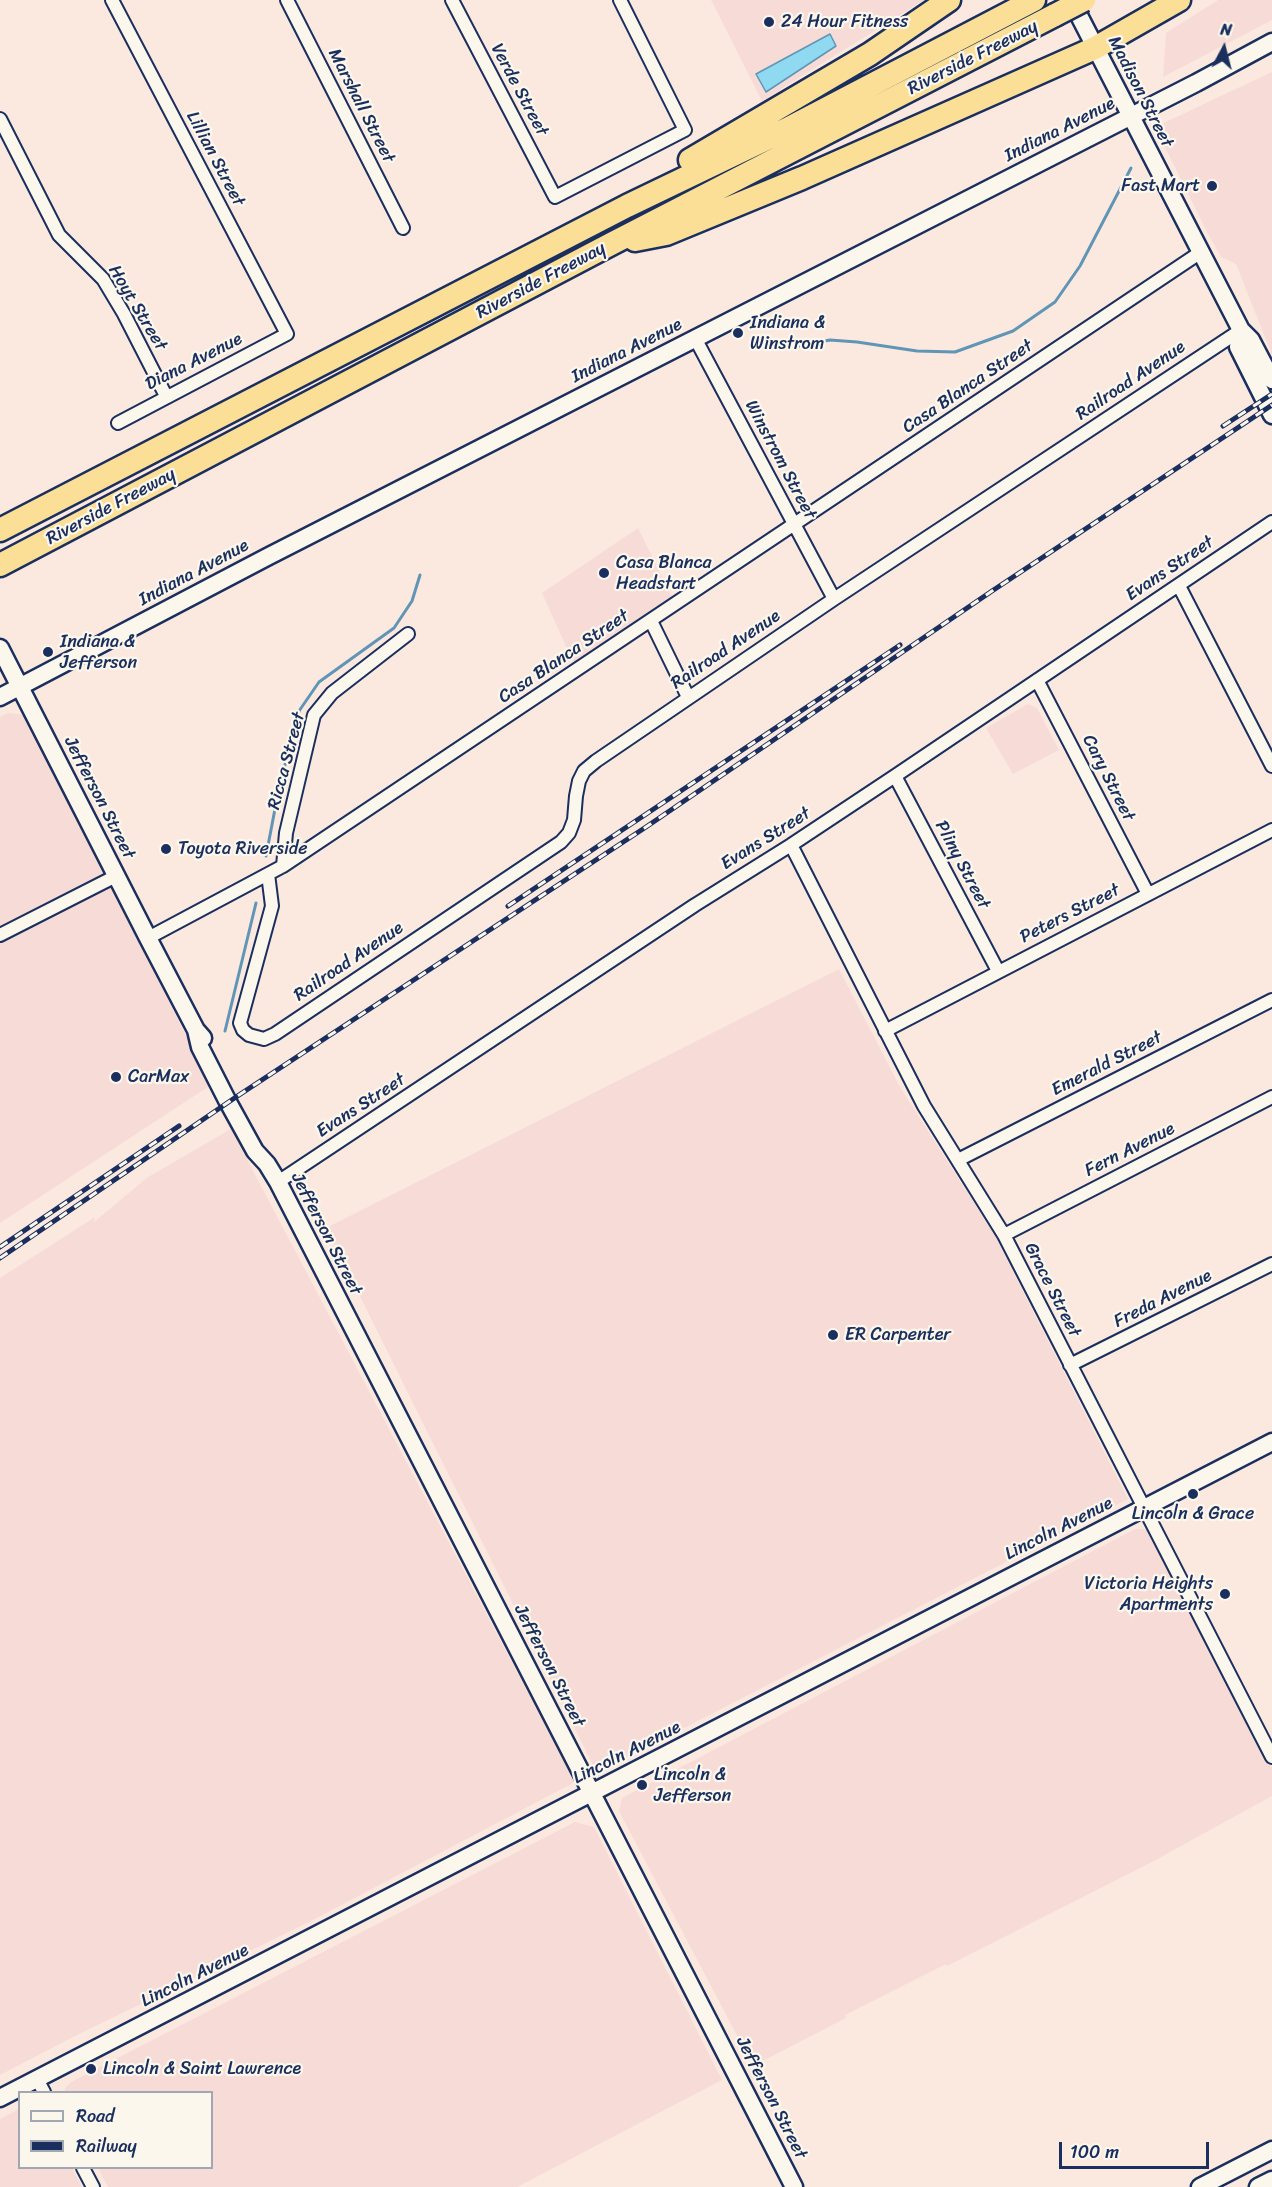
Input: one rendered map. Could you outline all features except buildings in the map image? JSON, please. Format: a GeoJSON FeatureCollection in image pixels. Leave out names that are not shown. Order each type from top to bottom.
{"type":"FeatureCollection","features":[{"type":"Feature","properties":{"kind":"highway"},"geometry":{"type":"LineString","coordinates":[[627,206],[645,186],[870,54],[949,0]]}},
{"type":"Feature","properties":{"kind":"highway","name":"Riverside Freeway"},"geometry":{"type":"LineString","coordinates":[[0,530],[627,206],[787,129],[1034,0]]}},
{"type":"Feature","properties":{"kind":"highway","name":"Riverside Freeway"},"geometry":{"type":"LineString","coordinates":[[0,565],[1063,8],[1084,0]]}},
{"type":"Feature","properties":{"kind":"highway"},"geometry":{"type":"LineString","coordinates":[[611,244],[666,234],[802,178],[1095,48],[1179,0]]}},
{"type":"Feature","properties":{"kind":"street","name":"Lillian Street"},"geometry":{"type":"LineString","coordinates":[[112,0],[287,334]]}},
{"type":"Feature","properties":{"kind":"street","name":"Marshall Street"},"geometry":{"type":"LineString","coordinates":[[287,0],[403,228]]}},
{"type":"Feature","properties":{"kind":"street","name":"Verde Street"},"geometry":{"type":"LineString","coordinates":[[452,0],[555,197],[685,130],[620,0]]}},
{"type":"Feature","properties":{"kind":"street","name":"Madison Street"},"geometry":{"type":"LineString","coordinates":[[1063,8],[1095,48],[1240,330],[1251,340],[1272,380]]}},
{"type":"Feature","properties":{"kind":"street","name":"Indiana Avenue"},"geometry":{"type":"LineString","coordinates":[[0,697],[269,556],[1272,42]]}},
{"type":"Feature","properties":{"kind":"street","name":"Hoyt Street"},"geometry":{"type":"LineString","coordinates":[[0,119],[58,235],[103,279],[124,314],[166,396]]}},
{"type":"Feature","properties":{"kind":"street","name":"Casa Blanca Street"},"geometry":{"type":"LineString","coordinates":[[148,938],[283,866],[1201,252]]}},
{"type":"Feature","properties":{"kind":"street","name":"Madison Street"},"geometry":{"type":"LineString","coordinates":[[1240,330],[1238,347],[1272,415]]}},
{"type":"Feature","properties":{"kind":"street","name":"Railroad Avenue"},"geometry":{"type":"LineString","coordinates":[[268,874],[272,906],[240,1023],[249,1035],[264,1039],[275,1034],[561,842],[569,832],[574,820],[576,796],[584,771],[596,761],[834,598],[1240,330]]}},
{"type":"Feature","properties":{"kind":"street","name":"Diana Avenue"},"geometry":{"type":"LineString","coordinates":[[118,423],[287,334]]}},
{"type":"Feature","properties":{"kind":"street","name":"Winstrom Street"},"geometry":{"type":"LineString","coordinates":[[695,338],[834,598]]}},
{"type":"Feature","properties":{"kind":"street","name":"Evans Street"},"geometry":{"type":"LineString","coordinates":[[278,1182],[695,905],[895,776],[1272,522]]}},
{"type":"Feature","properties":{"kind":"street"},"geometry":{"type":"LineString","coordinates":[[1179,586],[1272,766]]}},
{"type":"Feature","properties":{"kind":"street"},"geometry":{"type":"LineString","coordinates":[[651,621],[688,697]]}},
{"type":"Feature","properties":{"kind":"street","name":"Ricca Street"},"geometry":{"type":"LineString","coordinates":[[283,866],[286,833],[314,715],[332,693],[408,634]]}},
{"type":"Feature","properties":{"kind":"street","name":"Jefferson Street"},"geometry":{"type":"LineString","coordinates":[[0,648],[196,1030],[200,1047],[228,1102],[255,1151],[267,1164],[278,1182],[794,2187]]}},
{"type":"Feature","properties":{"kind":"street","name":"Cary Street"},"geometry":{"type":"LineString","coordinates":[[1037,680],[1148,894]]}},
{"type":"Feature","properties":{"kind":"street","name":"Pliny Street"},"geometry":{"type":"LineString","coordinates":[[895,776],[998,971]]}},
{"type":"Feature","properties":{"kind":"street","name":"Peters Street"},"geometry":{"type":"LineString","coordinates":[[885,1031],[1272,830]]}},
{"type":"Feature","properties":{"kind":"street","name":"Grace Street"},"geometry":{"type":"LineString","coordinates":[[791,845],[924,1106],[1004,1235],[1272,1757]]}},
{"type":"Feature","properties":{"kind":"street"},"geometry":{"type":"LineString","coordinates":[[0,935],[116,876]]}},
{"type":"Feature","properties":{"kind":"street","name":"Emerald Street"},"geometry":{"type":"LineString","coordinates":[[958,1160],[1272,1000]]}},
{"type":"Feature","properties":{"kind":"street","name":"Fern Avenue"},"geometry":{"type":"LineString","coordinates":[[1004,1235],[1272,1097]]}},
{"type":"Feature","properties":{"kind":"street","name":"Freda Avenue"},"geometry":{"type":"LineString","coordinates":[[1070,1365],[1272,1264]]}},
{"type":"Feature","properties":{"kind":"street","name":"Lincoln Avenue"},"geometry":{"type":"LineString","coordinates":[[23,2091],[40,2086],[592,1793],[1272,1442]]}},
{"type":"Feature","properties":{"kind":"street","name":"Lincoln Avenue"},"geometry":{"type":"LineString","coordinates":[[0,2098],[18,2093]]}},
{"type":"Feature","properties":{"kind":"street"},"geometry":{"type":"LineString","coordinates":[[1200,2187],[1272,2150]]}},
{"type":"Feature","properties":{"kind":"street"},"geometry":{"type":"LineString","coordinates":[[83,2169],[93,2187]]}},
{"type":"Feature","properties":{"kind":"street"},"geometry":{"type":"LineString","coordinates":[[1258,2187],[1272,2180]]}},
{"type":"Feature","properties":{"kind":"shaded area"},"geometry":{"type":"Polygon","coordinates":[[[711,0],[924,0],[762,101],[711,0]]]}},
{"type":"Feature","properties":{"kind":"shaded area"},"geometry":{"type":"Polygon","coordinates":[[[1218,0],[1272,0],[1272,20],[1163,77],[1166,33],[1218,0]]]}},
{"type":"Feature","properties":{"kind":"shaded area"},"geometry":{"type":"Polygon","coordinates":[[[1272,72],[1272,355],[1236,264],[1221,257],[1155,127],[1272,72]]]}},
{"type":"Feature","properties":{"kind":"shaded area"},"geometry":{"type":"Polygon","coordinates":[[[638,528],[672,597],[573,662],[542,593],[638,528]]]}},
{"type":"Feature","properties":{"kind":"shaded area"},"geometry":{"type":"Polygon","coordinates":[[[1028,704],[1037,708],[1059,750],[1013,774],[986,728],[1028,704]]]}},
{"type":"Feature","properties":{"kind":"shaded area"},"geometry":{"type":"Polygon","coordinates":[[[8,713],[24,715],[211,1085],[0,1223],[0,717],[8,713]]]}},
{"type":"Feature","properties":{"kind":"shaded area"},"geometry":{"type":"Polygon","coordinates":[[[839,969],[900,1087],[995,1236],[1128,1499],[597,1773],[326,1228],[839,969]]]}},
{"type":"Feature","properties":{"kind":"shaded area"},"geometry":{"type":"Polygon","coordinates":[[[231,1129],[575,1782],[309,1922],[0,2075],[0,1278],[95,1217],[94,1222],[148,1177],[231,1129]]]}},
{"type":"Feature","properties":{"kind":"shaded area"},"geometry":{"type":"Polygon","coordinates":[[[1135,1529],[1146,1529],[1272,1768],[1272,1796],[1150,1863],[845,2015],[846,2018],[753,2066],[619,1811],[622,1798],[1135,1529]]]}},
{"type":"Feature","properties":{"kind":"shaded area"},"geometry":{"type":"Polygon","coordinates":[[[575,1822],[594,1827],[722,2080],[517,2187],[108,2187],[99,2169],[213,2169],[213,2091],[64,2091],[71,2082],[575,1822]]]}},
{"type":"Feature","properties":{"kind":"shaded area"},"geometry":{"type":"Polygon","coordinates":[[[18,2110],[18,2169],[73,2169],[82,2187],[0,2187],[0,2119],[18,2110]]]}},
{"type":"Feature","properties":{"kind":"water"},"geometry":{"type":"Polygon","coordinates":[[[830,34],[836,46],[766,92],[756,74],[830,34]]]}},
{"type":"Feature","properties":{"kind":"waterway"},"geometry":{"type":"LineString","coordinates":[[799,346],[830,340],[917,351],[955,352],[1013,331],[1055,302],[1080,266],[1131,168]]}},
{"type":"Feature","properties":{"kind":"waterway"},"geometry":{"type":"LineString","coordinates":[[266,856],[279,788],[299,711],[319,682],[394,628],[412,601],[420,575]]}},
{"type":"Feature","properties":{"kind":"waterway"},"geometry":{"type":"LineString","coordinates":[[225,1031],[256,903]]}},
{"type":"Feature","properties":{"kind":"railway"},"geometry":{"type":"LineString","coordinates":[[1223,426],[1272,394]]}},
{"type":"Feature","properties":{"kind":"railway"},"geometry":{"type":"LineString","coordinates":[[0,1258],[236,1097],[646,827],[992,591],[1272,405]]}},
{"type":"Feature","properties":{"kind":"railway"},"geometry":{"type":"LineString","coordinates":[[508,906],[900,645]]}},
{"type":"Feature","properties":{"kind":"railway"},"geometry":{"type":"LineString","coordinates":[[0,1247],[179,1126]]}},
{"type":"Feature","properties":{"kind":"place","name":"24 Hour Fitness"},"geometry":{"type":"Point","coordinates":[769,22]}},
{"type":"Feature","properties":{"kind":"place","name":"Fast Mart"},"geometry":{"type":"Point","coordinates":[1212,186]}},
{"type":"Feature","properties":{"kind":"place","name":"Indiana & Winstrom"},"geometry":{"type":"Point","coordinates":[738,333]}},
{"type":"Feature","properties":{"kind":"place","name":"Casa Blanca Headstart"},"geometry":{"type":"Point","coordinates":[604,573]}},
{"type":"Feature","properties":{"kind":"place","name":"Indiana & Jefferson"},"geometry":{"type":"Point","coordinates":[48,652]}},
{"type":"Feature","properties":{"kind":"place","name":"Toyota Riverside"},"geometry":{"type":"Point","coordinates":[166,849]}},
{"type":"Feature","properties":{"kind":"place","name":"CarMax"},"geometry":{"type":"Point","coordinates":[116,1077]}},
{"type":"Feature","properties":{"kind":"place","name":"ER Carpenter"},"geometry":{"type":"Point","coordinates":[833,1335]}},
{"type":"Feature","properties":{"kind":"place","name":"Lincoln & Grace"},"geometry":{"type":"Point","coordinates":[1193,1494]}},
{"type":"Feature","properties":{"kind":"place","name":"Victoria Heights Apartments"},"geometry":{"type":"Point","coordinates":[1225,1594]}},
{"type":"Feature","properties":{"kind":"place","name":"Lincoln & Jefferson"},"geometry":{"type":"Point","coordinates":[642,1785]}},
{"type":"Feature","properties":{"kind":"place","name":"Lincoln & Saint Lawrence"},"geometry":{"type":"Point","coordinates":[91,2069]}}]}
